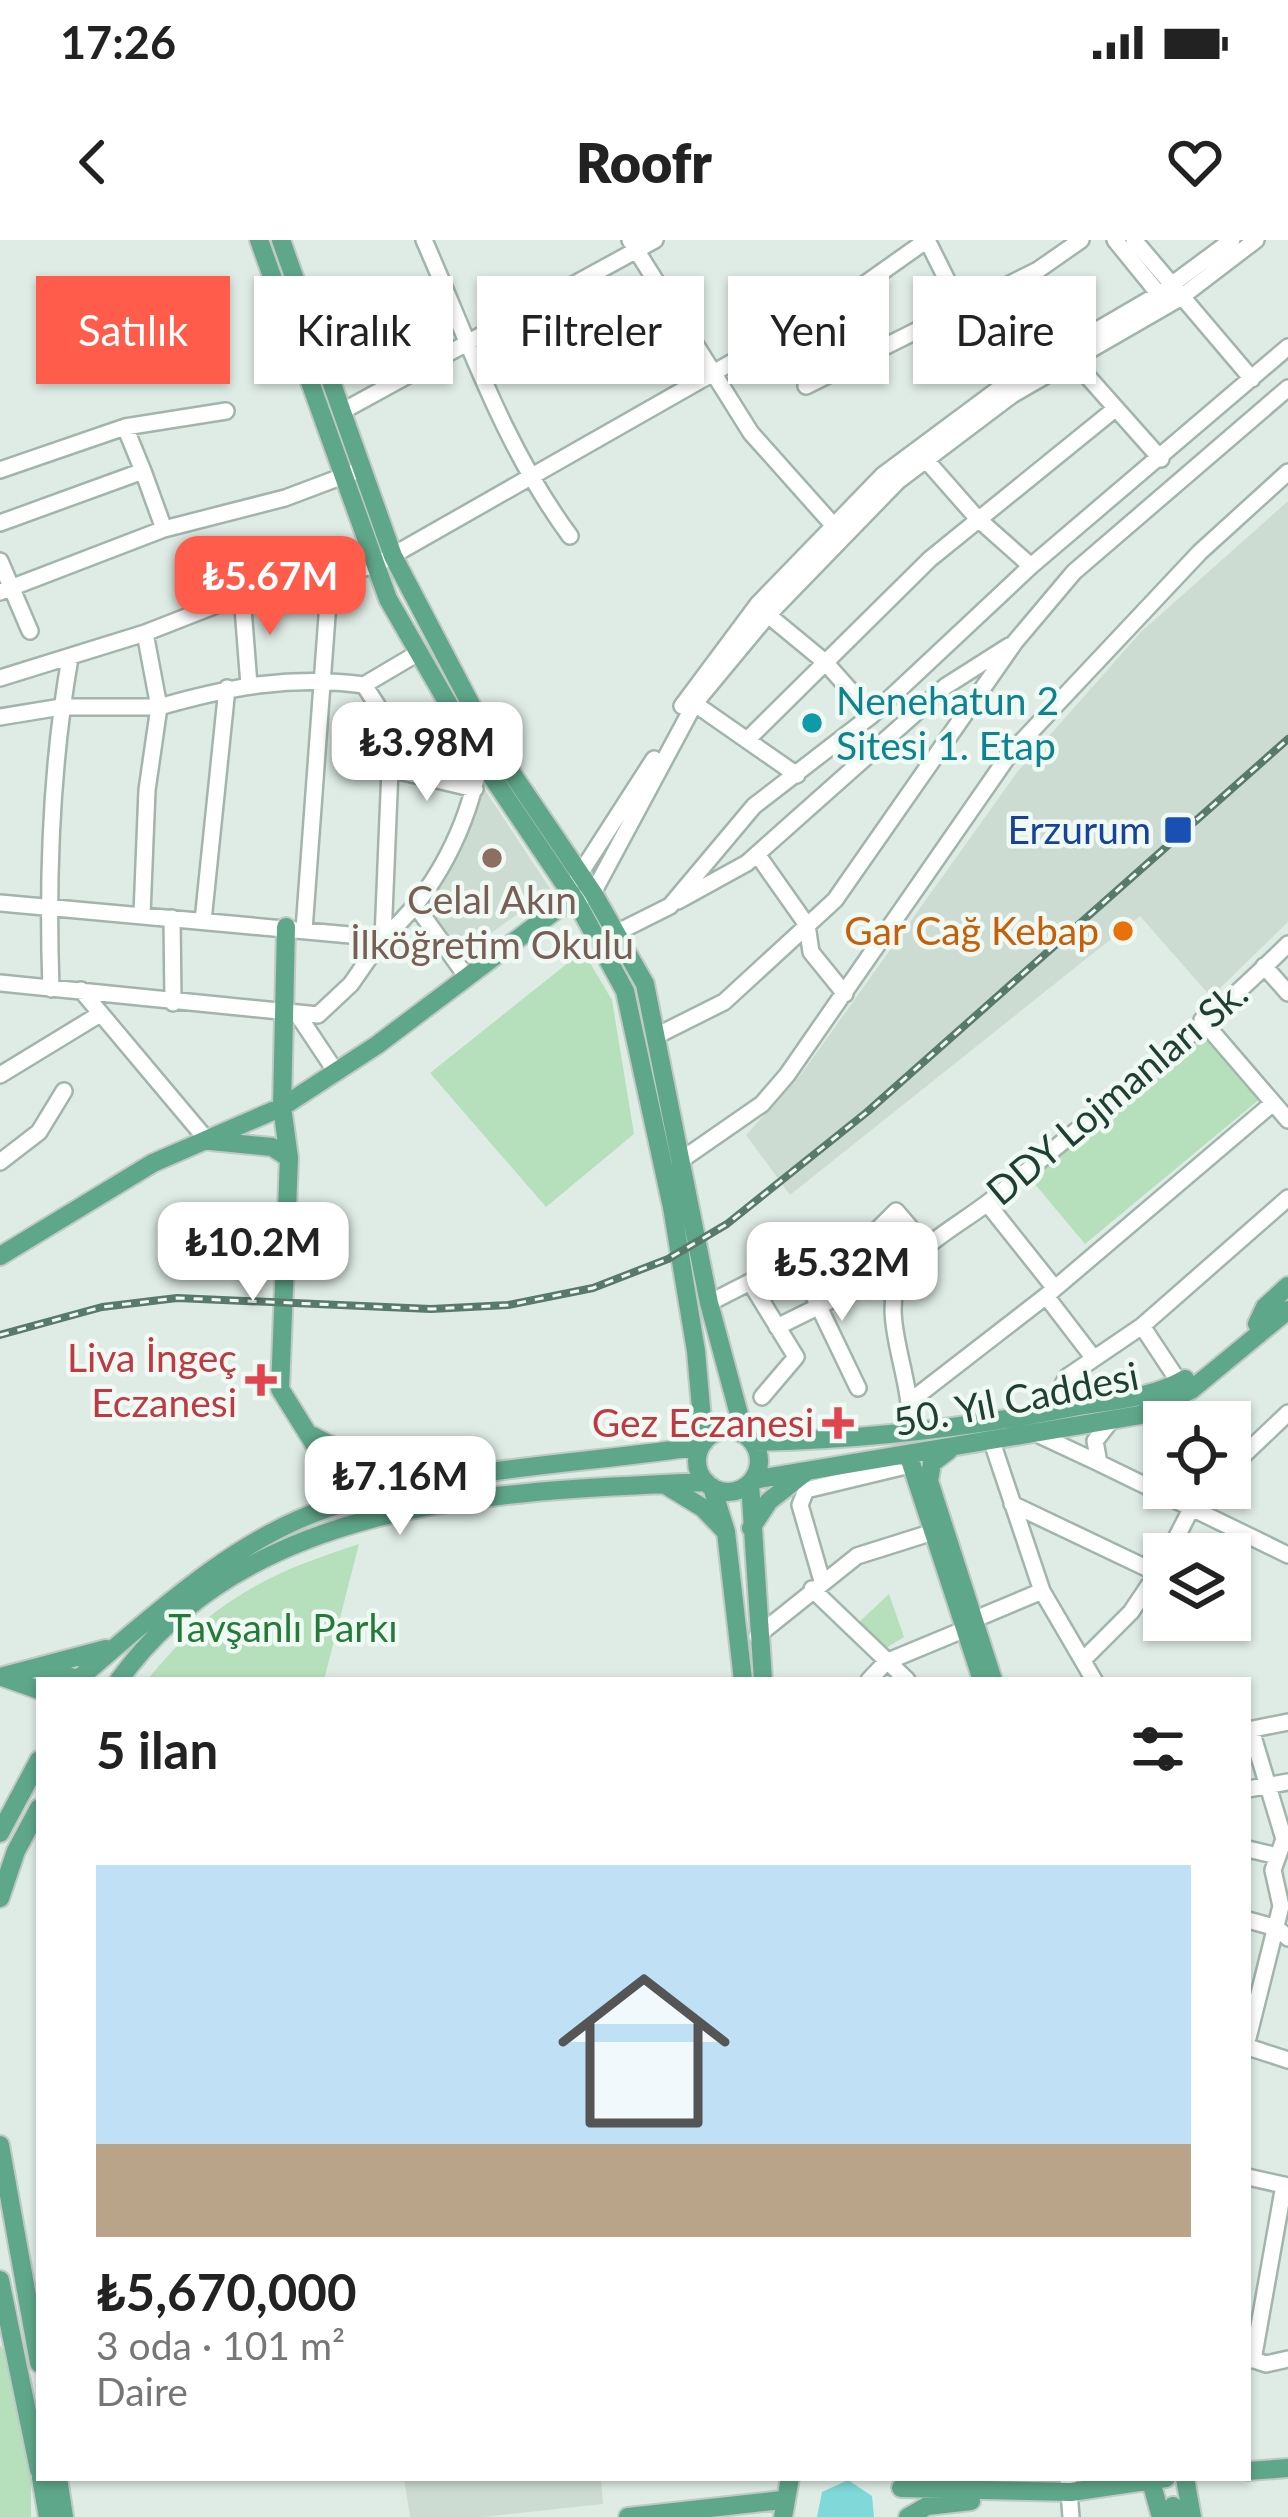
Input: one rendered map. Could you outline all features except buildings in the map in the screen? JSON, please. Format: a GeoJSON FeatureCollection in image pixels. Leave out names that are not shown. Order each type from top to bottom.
{"type":"FeatureCollection","features":[{"type":"Feature","properties":{"kind":"main road"},"geometry":{"type":"LineString","coordinates":[[259,240],[351,473],[575,893],[634,1016],[696,1351],[702,1444],[697,1461],[726,1532],[743,1677]]}},
{"type":"Feature","properties":{"kind":"main road"},"geometry":{"type":"LineString","coordinates":[[280,240],[341,412],[374,566],[480,758],[575,893],[616,932],[645,984],[732,1400],[760,1464],[752,1481],[751,1528],[763,1677]]}},
{"type":"Feature","properties":{"kind":"main road"},"geometry":{"type":"LineString","coordinates":[[0,1256],[153,1163],[282,1107],[337,1072],[575,893]]}},
{"type":"Feature","properties":{"kind":"main road"},"geometry":{"type":"LineString","coordinates":[[295,928],[282,1107],[289,1158],[280,1389],[331,1472],[335,1490],[327,1508]]}},
{"type":"Feature","properties":{"kind":"main road"},"geometry":{"type":"LineString","coordinates":[[207,1140],[272,1147],[289,1158]]}},
{"type":"Feature","properties":{"kind":"main road","name":"50. Yıl Caddesi"},"geometry":{"type":"LineString","coordinates":[[1262,1326],[1288,1286]]}},
{"type":"Feature","properties":{"kind":"main road","name":"50. Yıl Caddesi"},"geometry":{"type":"LineString","coordinates":[[752,1481],[912,1464],[957,1442],[992,1442],[1110,1422],[1191,1390],[1288,1298]]}},
{"type":"Feature","properties":{"kind":"main road","name":"50. Yıl Caddesi"},"geometry":{"type":"LineString","coordinates":[[749,1438],[818,1441],[1150,1396],[1288,1310]]}},
{"type":"Feature","properties":{"kind":"main road","name":"50. Yıl Caddesi"},"geometry":{"type":"LineString","coordinates":[[1262,1326],[1288,1320]]}},
{"type":"Feature","properties":{"kind":"main road"},"geometry":{"type":"LineString","coordinates":[[968,1625],[929,1481],[932,1463],[957,1442],[1049,1426],[1150,1396]]}},
{"type":"Feature","properties":{"kind":"main road"},"geometry":{"type":"LineString","coordinates":[[732,1400],[754,1421],[788,1442]]}},
{"type":"Feature","properties":{"kind":"main road"},"geometry":{"type":"LineString","coordinates":[[304,1430],[411,1488]]}},
{"type":"Feature","properties":{"kind":"main road"},"geometry":{"type":"LineString","coordinates":[[81,1677],[214,1570],[327,1508],[411,1488],[702,1444],[723,1430],[749,1438]]}},
{"type":"Feature","properties":{"kind":"main road"},"geometry":{"type":"LineString","coordinates":[[912,1464],[930,1532],[986,1677]]}},
{"type":"Feature","properties":{"kind":"main road"},"geometry":{"type":"LineString","coordinates":[[912,1464],[986,1677]]}},
{"type":"Feature","properties":{"kind":"main road"},"geometry":{"type":"LineString","coordinates":[[751,1528],[770,1502],[807,1472]]}},
{"type":"Feature","properties":{"kind":"main road"},"geometry":{"type":"LineString","coordinates":[[122,1677],[164,1627],[228,1582],[339,1526],[430,1502],[664,1484],[709,1485],[730,1492],[752,1481]]}},
{"type":"Feature","properties":{"kind":"main road"},"geometry":{"type":"LineString","coordinates":[[664,1484],[703,1508],[726,1532]]}},
{"type":"Feature","properties":{"kind":"main road"},"geometry":{"type":"LineString","coordinates":[[0,1677],[41,1669],[122,1642]]}},
{"type":"Feature","properties":{"kind":"main road"},"geometry":{"type":"LineString","coordinates":[[41,1669],[68,1677]]}},
{"type":"Feature","properties":{"kind":"main road"},"geometry":{"type":"LineString","coordinates":[[0,1677],[36,1689]]}},
{"type":"Feature","properties":{"kind":"main road"},"geometry":{"type":"LineString","coordinates":[[0,1833],[36,1766]]}},
{"type":"Feature","properties":{"kind":"main road"},"geometry":{"type":"LineString","coordinates":[[0,1898],[16,1851],[36,1814]]}},
{"type":"Feature","properties":{"kind":"main road"},"geometry":{"type":"LineString","coordinates":[[1,2157],[36,2346]]}},
{"type":"Feature","properties":{"kind":"main road"},"geometry":{"type":"LineString","coordinates":[[0,2280],[36,2455]]}},
{"type":"Feature","properties":{"kind":"main road"},"geometry":{"type":"LineString","coordinates":[[1251,2470],[1288,2468]]}},
{"type":"Feature","properties":{"kind":"main road"},"geometry":{"type":"LineString","coordinates":[[42,2481],[54,2515]]}},
{"type":"Feature","properties":{"kind":"main road"},"geometry":{"type":"LineString","coordinates":[[1070,2485],[899,2483],[905,2517],[927,2506],[1123,2481]]}},
{"type":"Feature","properties":{"kind":"main road"},"geometry":{"type":"LineString","coordinates":[[1151,2481],[1175,2513]]}},
{"type":"Feature","properties":{"kind":"main road"},"geometry":{"type":"LineString","coordinates":[[1175,2513],[1184,2481]]}},
{"type":"Feature","properties":{"kind":"main road"},"geometry":{"type":"LineString","coordinates":[[54,2515],[59,2484]]}},
{"type":"Feature","properties":{"kind":"main road"},"geometry":{"type":"LineString","coordinates":[[628,2517],[783,2509]]}},
{"type":"Feature","properties":{"kind":"street"},"geometry":{"type":"LineString","coordinates":[[424,240],[466,346],[528,479],[570,536]]}},
{"type":"Feature","properties":{"kind":"street"},"geometry":{"type":"LineString","coordinates":[[341,412],[466,346],[633,246],[655,240]]}},
{"type":"Feature","properties":{"kind":"street"},"geometry":{"type":"LineString","coordinates":[[0,678],[145,633],[242,595],[374,566],[844,298],[927,240],[945,276]]}},
{"type":"Feature","properties":{"kind":"street"},"geometry":{"type":"LineString","coordinates":[[1020,276],[1082,240]]}},
{"type":"Feature","properties":{"kind":"street"},"geometry":{"type":"LineString","coordinates":[[1115,240],[1252,379]]}},
{"type":"Feature","properties":{"kind":"street"},"geometry":{"type":"LineString","coordinates":[[1134,240],[1169,296]]}},
{"type":"Feature","properties":{"kind":"street"},"geometry":{"type":"LineString","coordinates":[[1096,335],[1169,296],[1232,240]]}},
{"type":"Feature","properties":{"kind":"street"},"geometry":{"type":"LineString","coordinates":[[1096,345],[1256,240]]}},
{"type":"Feature","properties":{"kind":"street"},"geometry":{"type":"LineString","coordinates":[[633,246],[751,433],[834,526]]}},
{"type":"Feature","properties":{"kind":"street"},"geometry":{"type":"LineString","coordinates":[[806,386],[913,334]]}},
{"type":"Feature","properties":{"kind":"street"},"geometry":{"type":"LineString","coordinates":[[670,906],[754,806],[872,715],[1031,566],[1288,347]]}},
{"type":"Feature","properties":{"kind":"street"},"geometry":{"type":"LineString","coordinates":[[575,893],[690,700],[758,604],[883,475],[1006,384]]}},
{"type":"Feature","properties":{"kind":"street"},"geometry":{"type":"LineString","coordinates":[[690,700],[898,481],[1031,384]]}},
{"type":"Feature","properties":{"kind":"street"},"geometry":{"type":"LineString","coordinates":[[1094,384],[1161,459]]}},
{"type":"Feature","properties":{"kind":"street"},"geometry":{"type":"LineString","coordinates":[[658,1035],[724,1002],[836,900],[1015,642],[1074,572],[1288,388]]}},
{"type":"Feature","properties":{"kind":"street"},"geometry":{"type":"LineString","coordinates":[[749,738],[977,518],[1115,409]]}},
{"type":"Feature","properties":{"kind":"street"},"geometry":{"type":"LineString","coordinates":[[0,470],[125,427],[226,411]]}},
{"type":"Feature","properties":{"kind":"street"},"geometry":{"type":"LineString","coordinates":[[125,427],[164,529]]}},
{"type":"Feature","properties":{"kind":"street"},"geometry":{"type":"LineString","coordinates":[[926,460],[977,518],[1031,566]]}},
{"type":"Feature","properties":{"kind":"street"},"geometry":{"type":"LineString","coordinates":[[0,523],[143,471]]}},
{"type":"Feature","properties":{"kind":"street"},"geometry":{"type":"LineString","coordinates":[[664,1169],[762,1104],[810,1049],[1010,755],[1200,552],[1288,472]]}},
{"type":"Feature","properties":{"kind":"street"},"geometry":{"type":"LineString","coordinates":[[6,590],[164,529],[285,498],[351,473]]}},
{"type":"Feature","properties":{"kind":"street"},"geometry":{"type":"LineString","coordinates":[[0,561],[6,590],[30,631]]}},
{"type":"Feature","properties":{"kind":"street"},"geometry":{"type":"LineString","coordinates":[[295,928],[330,575]]}},
{"type":"Feature","properties":{"kind":"street"},"geometry":{"type":"LineString","coordinates":[[242,595],[248,685]]}},
{"type":"Feature","properties":{"kind":"street"},"geometry":{"type":"LineString","coordinates":[[768,615],[825,662],[872,715]]}},
{"type":"Feature","properties":{"kind":"street"},"geometry":{"type":"LineString","coordinates":[[142,914],[147,790],[159,706],[145,633]]}},
{"type":"Feature","properties":{"kind":"street"},"geometry":{"type":"LineString","coordinates":[[616,932],[757,854],[946,686],[1015,642]]}},
{"type":"Feature","properties":{"kind":"street"},"geometry":{"type":"LineString","coordinates":[[0,717],[61,707],[159,706],[248,685],[320,679],[364,685],[418,652]]}},
{"type":"Feature","properties":{"kind":"street"},"geometry":{"type":"LineString","coordinates":[[51,989],[48,909],[61,707],[70,658]]}},
{"type":"Feature","properties":{"kind":"street"},"geometry":{"type":"LineString","coordinates":[[364,685],[377,704],[390,769],[382,938]]}},
{"type":"Feature","properties":{"kind":"street"},"geometry":{"type":"LineString","coordinates":[[203,921],[227,688]]}},
{"type":"Feature","properties":{"kind":"street"},"geometry":{"type":"LineString","coordinates":[[690,700],[797,775]]}},
{"type":"Feature","properties":{"kind":"street"},"geometry":{"type":"LineString","coordinates":[[0,983],[318,1015],[351,984],[461,835],[480,758]]}},
{"type":"Feature","properties":{"kind":"street"},"geometry":{"type":"LineString","coordinates":[[390,769],[475,789]]}},
{"type":"Feature","properties":{"kind":"street"},"geometry":{"type":"LineString","coordinates":[[757,854],[807,925],[811,952],[844,994]]}},
{"type":"Feature","properties":{"kind":"street"},"geometry":{"type":"LineString","coordinates":[[0,903],[382,938]]}},
{"type":"Feature","properties":{"kind":"street"},"geometry":{"type":"LineString","coordinates":[[414,903],[466,976]]}},
{"type":"Feature","properties":{"kind":"street"},"geometry":{"type":"LineString","coordinates":[[172,918],[173,1004]]}},
{"type":"Feature","properties":{"kind":"street","name":"DDY Lojmanları Sk."},"geometry":{"type":"LineString","coordinates":[[897,1288],[928,1247],[987,1203],[1286,949]]}},
{"type":"Feature","properties":{"kind":"street"},"geometry":{"type":"LineString","coordinates":[[1264,966],[1288,993]]}},
{"type":"Feature","properties":{"kind":"street"},"geometry":{"type":"LineString","coordinates":[[81,990],[207,1140]]}},
{"type":"Feature","properties":{"kind":"street"},"geometry":{"type":"LineString","coordinates":[[0,1075],[100,1014]]}},
{"type":"Feature","properties":{"kind":"street"},"geometry":{"type":"LineString","coordinates":[[290,1015],[337,1072]]}},
{"type":"Feature","properties":{"kind":"street"},"geometry":{"type":"LineString","coordinates":[[1202,1020],[1288,1120]]}},
{"type":"Feature","properties":{"kind":"street"},"geometry":{"type":"LineString","coordinates":[[0,1162],[39,1132],[64,1091]]}},
{"type":"Feature","properties":{"kind":"street"},"geometry":{"type":"LineString","coordinates":[[914,1399],[1273,1103]]}},
{"type":"Feature","properties":{"kind":"street"},"geometry":{"type":"LineString","coordinates":[[1048,1412],[1067,1377],[1142,1326],[1288,1198]]}},
{"type":"Feature","properties":{"kind":"street"},"geometry":{"type":"LineString","coordinates":[[987,1203],[1092,1356]]}},
{"type":"Feature","properties":{"kind":"street"},"geometry":{"type":"LineString","coordinates":[[909,1430],[914,1399],[896,1329],[897,1288],[859,1247],[896,1211],[928,1247]]}},
{"type":"Feature","properties":{"kind":"street"},"geometry":{"type":"LineString","coordinates":[[785,1236],[858,1388]]}},
{"type":"Feature","properties":{"kind":"street"},"geometry":{"type":"LineString","coordinates":[[777,1327],[884,1274]]}},
{"type":"Feature","properties":{"kind":"street"},"geometry":{"type":"LineString","coordinates":[[710,1303],[750,1282],[796,1357],[761,1396]]}},
{"type":"Feature","properties":{"kind":"street"},"geometry":{"type":"LineString","coordinates":[[1142,1326],[1179,1382]]}},
{"type":"Feature","properties":{"kind":"street"},"geometry":{"type":"LineString","coordinates":[[1251,1450],[1285,1421]]}},
{"type":"Feature","properties":{"kind":"street"},"geometry":{"type":"LineString","coordinates":[[1100,1463],[1095,1441],[1110,1422]]}},
{"type":"Feature","properties":{"kind":"street"},"geometry":{"type":"LineString","coordinates":[[1039,1435],[1143,1485]]}},
{"type":"Feature","properties":{"kind":"street"},"geometry":{"type":"LineString","coordinates":[[992,1442],[1042,1592],[1092,1677]]}},
{"type":"Feature","properties":{"kind":"street"},"geometry":{"type":"LineString","coordinates":[[904,1677],[817,1585],[800,1505],[806,1490],[912,1464]]}},
{"type":"Feature","properties":{"kind":"street"},"geometry":{"type":"LineString","coordinates":[[1012,1504],[1143,1560]]}},
{"type":"Feature","properties":{"kind":"street"},"geometry":{"type":"LineString","coordinates":[[1179,1533],[1191,1509],[1288,1555]]}},
{"type":"Feature","properties":{"kind":"street"},"geometry":{"type":"LineString","coordinates":[[757,1636],[857,1556],[930,1532]]}},
{"type":"Feature","properties":{"kind":"street"},"geometry":{"type":"LineString","coordinates":[[872,1677],[886,1662],[1042,1592]]}},
{"type":"Feature","properties":{"kind":"street"},"geometry":{"type":"LineString","coordinates":[[1083,1660],[1143,1594]]}},
{"type":"Feature","properties":{"kind":"street"},"geometry":{"type":"LineString","coordinates":[[1251,1730],[1288,1722]]}},
{"type":"Feature","properties":{"kind":"street"},"geometry":{"type":"LineString","coordinates":[[1251,1736],[1284,1820],[1284,1839],[1276,1856],[1282,1882],[1282,1933],[1251,2032]]}},
{"type":"Feature","properties":{"kind":"street"},"geometry":{"type":"LineString","coordinates":[[1251,1790],[1288,1782]]}},
{"type":"Feature","properties":{"kind":"street"},"geometry":{"type":"LineString","coordinates":[[1251,1850],[1276,1856]]}},
{"type":"Feature","properties":{"kind":"street"},"geometry":{"type":"LineString","coordinates":[[1251,1921],[1282,1933]]}},
{"type":"Feature","properties":{"kind":"street"},"geometry":{"type":"LineString","coordinates":[[1251,2043],[1288,2060]]}},
{"type":"Feature","properties":{"kind":"street"},"geometry":{"type":"LineString","coordinates":[[1251,2178],[1286,2185],[1281,2247],[1251,2355]]}},
{"type":"Feature","properties":{"kind":"street"},"geometry":{"type":"LineString","coordinates":[[1251,2359],[1266,2364],[1288,2359]]}},
{"type":"Feature","properties":{"kind":"street"},"geometry":{"type":"LineString","coordinates":[[1070,2485],[1071,2517]]}},
{"type":"Feature","properties":{"kind":"shaded area"},"geometry":{"type":"Polygon","coordinates":[[[1288,501],[1288,922],[1211,997],[1140,916],[790,1195],[746,1135],[802,1073],[1018,771],[1141,632],[1288,501]]]}},
{"type":"Feature","properties":{"kind":"shaded area","name":"Celal Akın İlköğretim Okulu"},"geometry":{"type":"Polygon","coordinates":[[[481,784],[551,890],[480,941],[471,932],[458,948],[425,906],[481,784]]]}},
{"type":"Feature","properties":{"kind":"shaded area"},"geometry":{"type":"Polygon","coordinates":[[[404,2481],[601,2481],[603,2504],[483,2517],[410,2517],[404,2481]]]}},
{"type":"Feature","properties":{"kind":"green space"},"geometry":{"type":"Polygon","coordinates":[[[583,951],[612,1000],[634,1134],[546,1207],[430,1073],[583,951]]]}},
{"type":"Feature","properties":{"kind":"green space"},"geometry":{"type":"Polygon","coordinates":[[[1205,1031],[1261,1098],[1085,1244],[1029,1177],[1205,1031]]]}},
{"type":"Feature","properties":{"kind":"green space","name":"Tavşanlı Parkı"},"geometry":{"type":"Polygon","coordinates":[[[359,1544],[325,1677],[150,1677],[217,1611],[295,1567],[359,1544]]]}},
{"type":"Feature","properties":{"kind":"green space"},"geometry":{"type":"Polygon","coordinates":[[[889,1594],[904,1637],[883,1650],[858,1623],[889,1594]]]}},
{"type":"Feature","properties":{"kind":"green space"},"geometry":{"type":"Polygon","coordinates":[[[0,2345],[8,2357],[31,2471],[31,2517],[0,2517],[0,2345]]]}},
{"type":"Feature","properties":{"kind":"water"},"geometry":{"type":"Polygon","coordinates":[[[850,2481],[872,2496],[874,2517],[817,2517],[822,2492],[850,2481]]]}},
{"type":"Feature","properties":{"kind":"railway"},"geometry":{"type":"LineString","coordinates":[[0,1335],[102,1307],[177,1298],[431,1309],[508,1305],[593,1288],[668,1259],[727,1224],[867,1112],[1288,739]]}},
{"type":"Feature","properties":{"kind":"place","name":"Nenehatun 2 Sitesi 1. Etap"},"geometry":{"type":"Point","coordinates":[812,723]}},
{"type":"Feature","properties":{"kind":"place","name":"Erzurum"},"geometry":{"type":"Point","coordinates":[1178,830]}},
{"type":"Feature","properties":{"kind":"place","name":"Celal Akın İlköğretim Okulu"},"geometry":{"type":"Point","coordinates":[492,858]}},
{"type":"Feature","properties":{"kind":"place","name":"Gar Cağ Kebap"},"geometry":{"type":"Point","coordinates":[1123,931]}},
{"type":"Feature","properties":{"kind":"place","name":"Liva İngeç Eczanesi"},"geometry":{"type":"Point","coordinates":[261,1380]}},
{"type":"Feature","properties":{"kind":"place","name":"Gez Eczanesi"},"geometry":{"type":"Point","coordinates":[838,1423]}}]}
